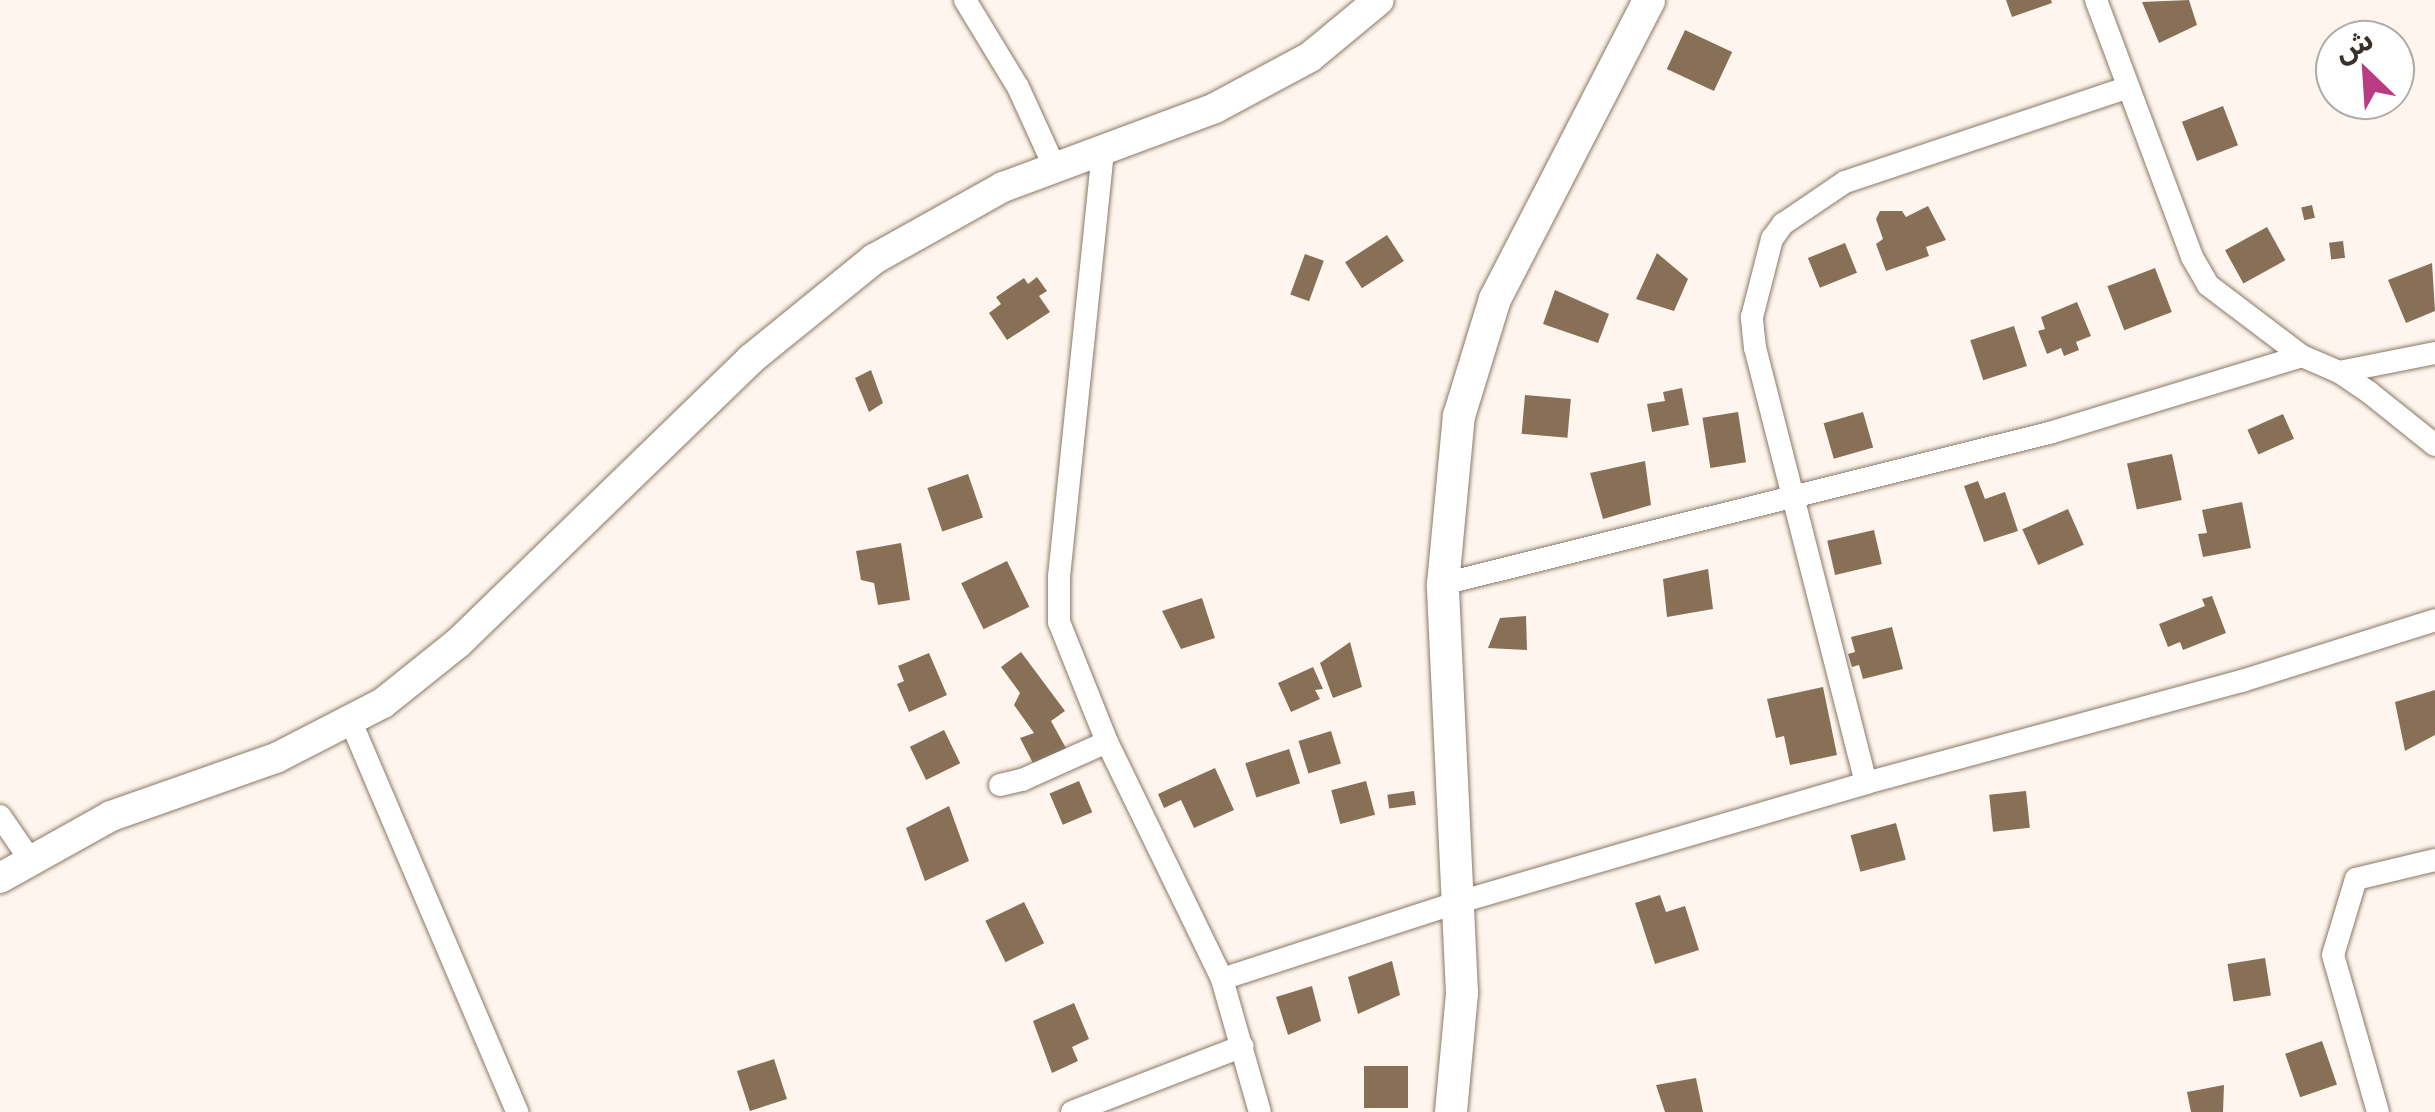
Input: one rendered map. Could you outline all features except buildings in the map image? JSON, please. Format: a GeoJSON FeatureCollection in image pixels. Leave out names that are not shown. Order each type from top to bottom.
{"type":"FeatureCollection","features":[{"type":"Feature","properties":{"kind":"main road"},"geometry":{"type":"LineString","coordinates":[[1451,1112],[1462,993],[1443,584],[1459,416],[1482,333],[1649,0]]}},
{"type":"Feature","properties":{"kind":"street"},"geometry":{"type":"LineString","coordinates":[[966,0],[1018,87],[1054,166]]}},
{"type":"Feature","properties":{"kind":"street"},"geometry":{"type":"LineString","coordinates":[[0,878],[65,838],[111,816],[276,758],[351,722],[458,643],[751,359],[841,283],[929,224],[1054,166],[1216,108],[1310,57],[1379,0]]}},
{"type":"Feature","properties":{"kind":"street"},"geometry":{"type":"LineString","coordinates":[[2096,0],[2126,88],[2203,278],[2215,292],[2302,356],[2340,372],[2435,445]]}},
{"type":"Feature","properties":{"kind":"street"},"geometry":{"type":"LineString","coordinates":[[1866,782],[1756,348],[1752,317],[1772,239],[1783,224],[1846,182],[2126,88]]}},
{"type":"Feature","properties":{"kind":"street"},"geometry":{"type":"LineString","coordinates":[[1103,151],[1058,595],[1066,640],[1107,742],[1222,978],[1260,1112]]}},
{"type":"Feature","properties":{"kind":"street"},"geometry":{"type":"LineString","coordinates":[[2340,372],[2435,353]]}},
{"type":"Feature","properties":{"kind":"street"},"geometry":{"type":"LineString","coordinates":[[1443,584],[2049,434],[2302,356]]}},
{"type":"Feature","properties":{"kind":"street"},"geometry":{"type":"LineString","coordinates":[[1222,978],[1866,782],[2242,681],[2435,620]]}},
{"type":"Feature","properties":{"kind":"street"},"geometry":{"type":"LineString","coordinates":[[351,722],[517,1112]]}},
{"type":"Feature","properties":{"kind":"street"},"geometry":{"type":"LineString","coordinates":[[1000,786],[1107,742]]}},
{"type":"Feature","properties":{"kind":"street"},"geometry":{"type":"LineString","coordinates":[[0,816],[31,861]]}},
{"type":"Feature","properties":{"kind":"street"},"geometry":{"type":"LineString","coordinates":[[2378,1112],[2333,955],[2356,879],[2435,860]]}},
{"type":"Feature","properties":{"kind":"street"},"geometry":{"type":"LineString","coordinates":[[1072,1112],[1243,1046]]}}]}
